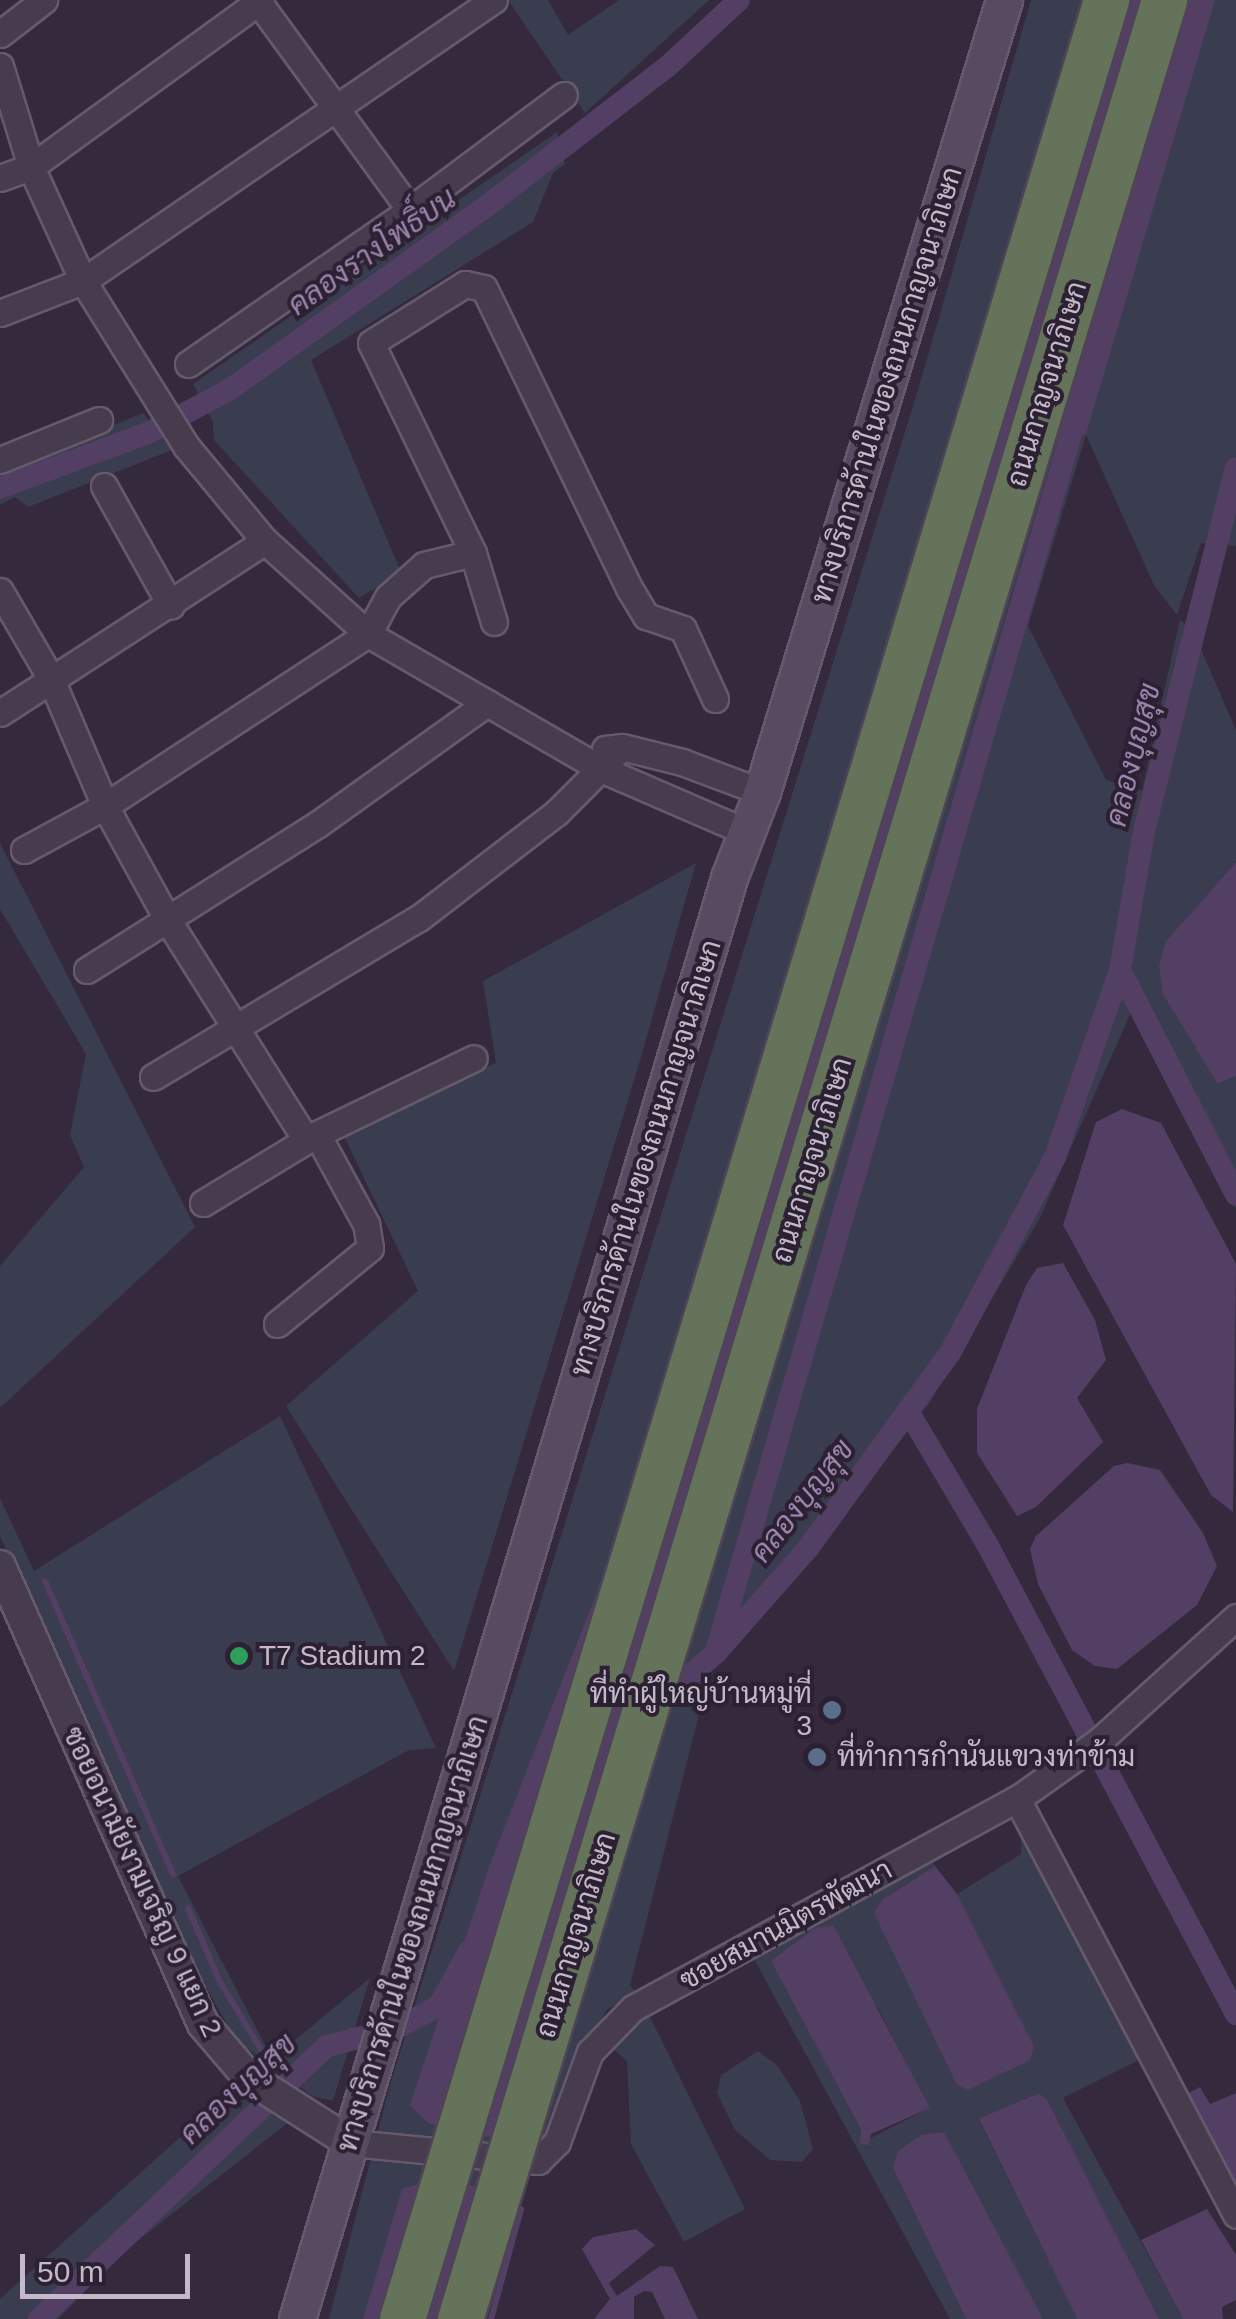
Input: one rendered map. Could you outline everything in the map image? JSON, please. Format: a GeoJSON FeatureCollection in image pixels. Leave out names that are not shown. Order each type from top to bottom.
{"type":"FeatureCollection","features":[{"type":"Feature","properties":{"kind":"highway","name":"ถนนกาญจนาภิเษก"},"geometry":{"type":"LineString","coordinates":[[402,2319],[1106,0]]}},
{"type":"Feature","properties":{"kind":"highway","name":"ถนนกาญจนาภิเษก"},"geometry":{"type":"LineString","coordinates":[[460,2319],[1164,0]]}},
{"type":"Feature","properties":{"kind":"main road","name":"ทางบริการด้านในของถนนกาญจนาภิเษก"},"geometry":{"type":"LineString","coordinates":[[296,2319],[744,832],[762,792],[1004,0]]}},
{"type":"Feature","properties":{"kind":"street"},"geometry":{"type":"LineString","coordinates":[[0,34],[44,0]]}},
{"type":"Feature","properties":{"kind":"street"},"geometry":{"type":"LineString","coordinates":[[0,313],[84,281],[494,0]]}},
{"type":"Feature","properties":{"kind":"street"},"geometry":{"type":"LineString","coordinates":[[0,178],[31,167],[259,1],[410,210]]}},
{"type":"Feature","properties":{"kind":"street"},"geometry":{"type":"LineString","coordinates":[[0,66],[31,167],[84,281],[186,446],[265,541],[368,634],[591,762],[744,832]]}},
{"type":"Feature","properties":{"kind":"street"},"geometry":{"type":"LineString","coordinates":[[188,364],[410,210],[564,95]]}},
{"type":"Feature","properties":{"kind":"street"},"geometry":{"type":"LineString","coordinates":[[494,622],[473,554],[372,343],[472,284],[484,288],[629,588],[646,616],[683,628],[716,699]]}},
{"type":"Feature","properties":{"kind":"street"},"geometry":{"type":"LineString","coordinates":[[0,460],[100,420]]}},
{"type":"Feature","properties":{"kind":"street"},"geometry":{"type":"LineString","coordinates":[[104,486],[171,606]]}},
{"type":"Feature","properties":{"kind":"street"},"geometry":{"type":"LineString","coordinates":[[0,714],[50,677],[171,606],[265,541]]}},
{"type":"Feature","properties":{"kind":"street"},"geometry":{"type":"LineString","coordinates":[[24,850],[105,806],[368,634],[388,597],[424,565],[454,553],[473,554]]}},
{"type":"Feature","properties":{"kind":"street"},"geometry":{"type":"LineString","coordinates":[[0,591],[50,677],[105,806],[166,918],[233,1026],[312,1137],[366,1224],[370,1248],[277,1324]]}},
{"type":"Feature","properties":{"kind":"street"},"geometry":{"type":"LineString","coordinates":[[87,970],[318,824],[487,703]]}},
{"type":"Feature","properties":{"kind":"street"},"geometry":{"type":"LineString","coordinates":[[153,1078],[233,1026],[418,918],[556,813],[591,762],[622,746],[762,792]]}},
{"type":"Feature","properties":{"kind":"street"},"geometry":{"type":"LineString","coordinates":[[203,1203],[312,1137],[474,1058]]}},
{"type":"Feature","properties":{"kind":"street","name":"ซอยอนามัยงามเจริญ 9 แยก 2"},"geometry":{"type":"LineString","coordinates":[[0,1566],[204,2024],[249,2078],[351,2142]]}},
{"type":"Feature","properties":{"kind":"street","name":"ซอยสมานมิตรพัฒนา"},"geometry":{"type":"LineString","coordinates":[[351,2142],[538,2161],[557,2142],[590,2052],[633,2008],[1017,1798],[1092,1746],[1234,1625]]}},
{"type":"Feature","properties":{"kind":"street"},"geometry":{"type":"LineString","coordinates":[[1017,1798],[1236,2214]]}},
{"type":"Feature","properties":{"kind":"shaded area"},"geometry":{"type":"Polygon","coordinates":[[[508,0],[548,0],[568,35],[619,0],[709,0],[585,113],[508,0]]]}},
{"type":"Feature","properties":{"kind":"shaded area"},"geometry":{"type":"Polygon","coordinates":[[[1031,0],[1236,0],[1236,546],[1201,543],[1177,615],[1154,585],[1086,435],[1028,626],[1106,780],[1142,791],[1180,619],[1196,638],[1236,730],[1236,862],[1166,941],[1219,1084],[1236,1076],[1236,1209],[1132,1010],[1039,1220],[928,1405],[812,1555],[712,1664],[630,1985],[636,1994],[606,2010],[560,2121],[538,2148],[487,2319],[329,2319],[390,2085],[918,390],[1031,0]]]}},
{"type":"Feature","properties":{"kind":"shaded area"},"geometry":{"type":"Polygon","coordinates":[[[1081,0],[1215,0],[1086,434],[1051,441],[529,2137],[473,2136],[428,2123],[410,2105],[490,1864],[607,1567],[916,565],[1081,0]]]}},
{"type":"Feature","properties":{"kind":"shaded area"},"geometry":{"type":"Polygon","coordinates":[[[557,132],[565,164],[553,173],[533,222],[311,360],[401,572],[359,598],[214,440],[213,422],[193,384],[557,132]]]}},
{"type":"Feature","properties":{"kind":"shaded area"},"geometry":{"type":"Polygon","coordinates":[[[143,413],[172,450],[28,507],[15,497],[0,505],[0,472],[143,413]]]}},
{"type":"Feature","properties":{"kind":"shaded area"},"geometry":{"type":"Polygon","coordinates":[[[0,843],[195,1227],[0,1408],[0,1266],[84,1167],[70,1135],[86,1054],[0,909],[0,843]]]}},
{"type":"Feature","properties":{"kind":"shaded area"},"geometry":{"type":"Polygon","coordinates":[[[1236,862],[1236,1076],[1218,1084],[1163,994],[1159,966],[1166,941],[1236,862]]]}},
{"type":"Feature","properties":{"kind":"shaded area"},"geometry":{"type":"Polygon","coordinates":[[[696,863],[639,1064],[454,1671],[286,1406],[418,1291],[343,1134],[496,1063],[483,981],[696,863]]]}},
{"type":"Feature","properties":{"kind":"shaded area"},"geometry":{"type":"Polygon","coordinates":[[[1122,1109],[1161,1123],[1236,1264],[1233,1512],[1211,1495],[1063,1225],[1096,1122],[1122,1109]]]}},
{"type":"Feature","properties":{"kind":"shaded area"},"geometry":{"type":"Polygon","coordinates":[[[1063,1263],[1095,1320],[1106,1360],[1077,1398],[1103,1442],[1036,1507],[1017,1516],[977,1453],[977,1409],[1026,1285],[1037,1268],[1063,1263]]]}},
{"type":"Feature","properties":{"kind":"shaded area","name":"T7 Stadium 2"},"geometry":{"type":"Polygon","coordinates":[[[280,1416],[436,1748],[409,1750],[178,1876],[266,2047],[295,2040],[370,1978],[333,2101],[312,2096],[236,2040],[184,1948],[0,1536],[0,1498],[34,1571],[280,1416]]]}},
{"type":"Feature","properties":{"kind":"shaded area"},"geometry":{"type":"Polygon","coordinates":[[[1127,1463],[1160,1470],[1203,1533],[1217,1566],[1197,1605],[1117,1669],[1095,1666],[1072,1650],[1038,1584],[1030,1549],[1036,1536],[1114,1466],[1127,1463]]]}},
{"type":"Feature","properties":{"kind":"shaded area"},"geometry":{"type":"Polygon","coordinates":[[[1022,1824],[1143,2058],[1063,2098],[1183,2319],[1159,2319],[1047,2099],[1037,2093],[979,2120],[1077,2319],[1043,2319],[943,2132],[893,2168],[966,2319],[950,2319],[754,1959],[930,1857],[935,1866],[883,1899],[1034,2046],[957,1894],[1021,1854],[1022,1824]],[[877,2006],[859,2144],[929,2108],[877,2006]]]}},
{"type":"Feature","properties":{"kind":"shaded area"},"geometry":{"type":"Polygon","coordinates":[[[935,1866],[957,1894],[1034,2046],[1030,2060],[968,2090],[957,2085],[874,1913],[883,1899],[935,1866]]]}},
{"type":"Feature","properties":{"kind":"shaded area"},"geometry":{"type":"Polygon","coordinates":[[[833,1925],[930,2108],[871,2134],[869,2145],[859,2144],[861,2129],[771,1961],[815,1928],[833,1925]]]}},
{"type":"Feature","properties":{"kind":"shaded area"},"geometry":{"type":"Polygon","coordinates":[[[649,2015],[745,2209],[684,2242],[631,2144],[627,2061],[613,2049],[649,2015]]]}},
{"type":"Feature","properties":{"kind":"shaded area"},"geometry":{"type":"Polygon","coordinates":[[[758,2051],[777,2065],[800,2101],[813,2149],[802,2162],[770,2160],[735,2130],[717,2093],[721,2075],[758,2051]]]}},
{"type":"Feature","properties":{"kind":"shaded area"},"geometry":{"type":"Polygon","coordinates":[[[236,2087],[290,2121],[126,2250],[58,2319],[0,2319],[0,2299],[236,2087]]]}},
{"type":"Feature","properties":{"kind":"shaded area"},"geometry":{"type":"Polygon","coordinates":[[[1200,2087],[1210,2104],[1236,2093],[1236,2200],[1180,2098],[1200,2087]]]}},
{"type":"Feature","properties":{"kind":"shaded area"},"geometry":{"type":"Polygon","coordinates":[[[1038,2093],[1047,2099],[1159,2319],[1077,2319],[979,2119],[1038,2093]]]}},
{"type":"Feature","properties":{"kind":"shaded area"},"geometry":{"type":"Polygon","coordinates":[[[944,2132],[1043,2319],[966,2319],[893,2168],[898,2151],[921,2135],[944,2132]]]}},
{"type":"Feature","properties":{"kind":"shaded area"},"geometry":{"type":"Polygon","coordinates":[[[434,2179],[505,2192],[475,2319],[363,2319],[402,2189],[434,2179]]]}},
{"type":"Feature","properties":{"kind":"shaded area"},"geometry":{"type":"Polygon","coordinates":[[[1207,2209],[1236,2255],[1236,2300],[1222,2307],[1223,2319],[1183,2319],[1141,2240],[1207,2209]]]}},
{"type":"Feature","properties":{"kind":"shaded area"},"geometry":{"type":"Polygon","coordinates":[[[636,2229],[655,2245],[609,2283],[617,2296],[660,2266],[673,2267],[698,2319],[665,2319],[652,2292],[644,2291],[634,2297],[634,2319],[594,2319],[610,2299],[582,2249],[593,2237],[636,2229]]]}},
{"type":"Feature","properties":{"kind":"waterway","name":"คลองรางโพธิ์บน"},"geometry":{"type":"LineString","coordinates":[[0,488],[148,433],[229,390],[483,209],[667,67],[739,0]]}},
{"type":"Feature","properties":{"kind":"waterway"},"geometry":{"type":"LineString","coordinates":[[717,1648],[1079,407]]}},
{"type":"Feature","properties":{"kind":"waterway","name":"คลองบุญสุข"},"geometry":{"type":"LineString","coordinates":[[652,1708],[716,1653],[809,1547],[950,1353],[1055,1157],[1120,970],[1144,831],[1236,468]]}},
{"type":"Feature","properties":{"kind":"waterway"},"geometry":{"type":"LineString","coordinates":[[1120,970],[1236,1195]]}},
{"type":"Feature","properties":{"kind":"waterway"},"geometry":{"type":"LineString","coordinates":[[908,1411],[987,1544],[1236,2014]]}},
{"type":"Feature","properties":{"kind":"waterway"},"geometry":{"type":"LineString","coordinates":[[45,1581],[173,1874]]}},
{"type":"Feature","properties":{"kind":"waterway"},"geometry":{"type":"LineString","coordinates":[[188,1908],[220,1982],[265,2056],[297,2073]]}},
{"type":"Feature","properties":{"kind":"waterway","name":"คลองบุญสุข"},"geometry":{"type":"LineString","coordinates":[[39,2319],[327,2046],[397,2028],[439,2006],[469,1951]]}},
{"type":"Feature","properties":{"kind":"waterway"},"geometry":{"type":"LineString","coordinates":[[491,2319],[521,2209]]}},
{"type":"Feature","properties":{"kind":"place","name":"T7 Stadium 2"},"geometry":{"type":"Point","coordinates":[239,1656]}},
{"type":"Feature","properties":{"kind":"place","name":"ที่ทำผู้ใหญ่บ้านหมู่ที่ 3"},"geometry":{"type":"Point","coordinates":[832,1710]}},
{"type":"Feature","properties":{"kind":"place","name":"ที่ทำการกำนันแขวงท่าข้าม"},"geometry":{"type":"Point","coordinates":[817,1757]}}]}
